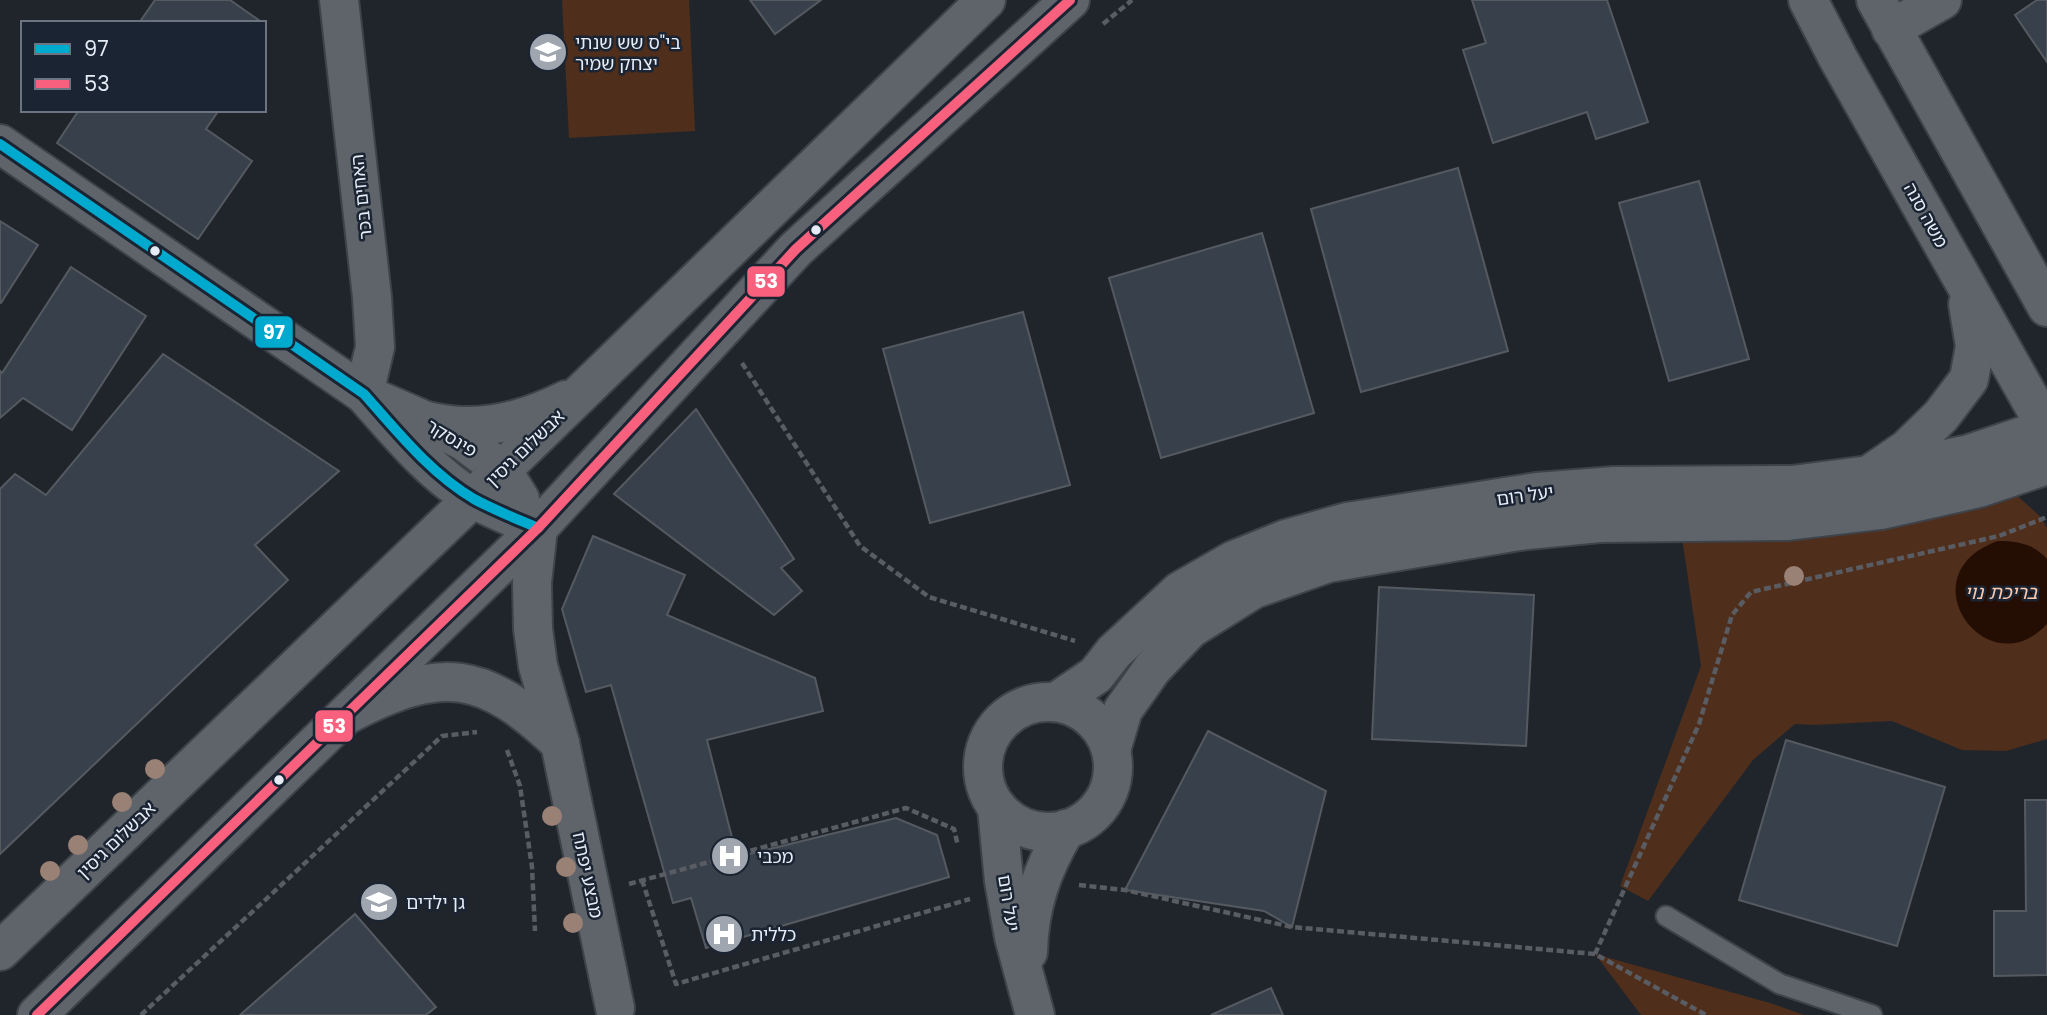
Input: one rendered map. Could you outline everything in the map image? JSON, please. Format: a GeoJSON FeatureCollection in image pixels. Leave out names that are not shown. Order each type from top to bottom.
{"type":"FeatureCollection","features":[{"type":"Feature","properties":{"kind":"street","name":"האחים בכר"},"geometry":{"type":"LineString","coordinates":[[339,0],[372,297],[375,346],[364,394]]}},
{"type":"Feature","properties":{"kind":"street","name":"אבשלום גיסין"},"geometry":{"type":"LineString","coordinates":[[0,951],[473,498],[986,0]]}},
{"type":"Feature","properties":{"kind":"street"},"geometry":{"type":"LineString","coordinates":[[37,1015],[538,528],[796,249],[1070,0]]}},
{"type":"Feature","properties":{"kind":"street","name":"משה סנה"},"geometry":{"type":"LineString","coordinates":[[1808,0],[2047,437]]}},
{"type":"Feature","properties":{"kind":"street"},"geometry":{"type":"LineString","coordinates":[[1942,0],[1883,15],[2047,307]]}},
{"type":"Feature","properties":{"kind":"street","name":"פינסקר"},"geometry":{"type":"LineString","coordinates":[[0,144],[364,394],[426,421],[465,442],[502,470],[538,528]]}},
{"type":"Feature","properties":{"kind":"street"},"geometry":{"type":"LineString","coordinates":[[1869,475],[1908,449],[1941,416],[1969,379],[1975,346],[1972,317],[1958,272]]}},
{"type":"Feature","properties":{"kind":"street"},"geometry":{"type":"LineString","coordinates":[[426,421],[466,426],[505,422],[547,409],[583,391]]}},
{"type":"Feature","properties":{"kind":"street","name":"פינסקר"},"geometry":{"type":"LineString","coordinates":[[364,394],[410,445],[441,474],[473,498],[538,528]]}},
{"type":"Feature","properties":{"kind":"street","name":"יעל רום"},"geometry":{"type":"LineString","coordinates":[[1056,702],[1096,675],[1114,652],[1180,591],[1234,560],[1286,539],[1347,522],[1536,492],[1614,485],[1792,485],[1869,475],[2047,437]]}},
{"type":"Feature","properties":{"kind":"street","name":"יעל רום"},"geometry":{"type":"LineString","coordinates":[[1111,750],[1123,710],[1152,669],[1190,629],[1254,589],[1328,563],[1519,531],[1599,523],[1787,522],[1881,510],[1979,488],[2047,437]]}},
{"type":"Feature","properties":{"kind":"street","name":"מבצע יפתח"},"geometry":{"type":"LineString","coordinates":[[538,528],[532,583],[533,629],[538,666],[560,743],[612,1013]]}},
{"type":"Feature","properties":{"kind":"street"},"geometry":{"type":"LineString","coordinates":[[344,716],[386,695],[417,685],[443,681],[473,684],[506,699],[537,721],[560,743]]}},
{"type":"Feature","properties":{"kind":"street"},"geometry":{"type":"LineString","coordinates":[[1056,702],[1069,705],[1097,723],[1111,750],[1113,764],[1110,786],[1100,807],[1086,820],[1066,830],[1046,832],[1023,827],[997,808],[983,776],[983,756],[991,735],[1010,714],[1030,704],[1056,702]]}},
{"type":"Feature","properties":{"kind":"street","name":"יעל רום"},"geometry":{"type":"LineString","coordinates":[[997,808],[1008,904],[1032,1006]]}},
{"type":"Feature","properties":{"kind":"street","name":"יעל רום"},"geometry":{"type":"LineString","coordinates":[[1032,1006],[1027,967],[1028,931],[1047,860],[1066,830]]}},
{"type":"Feature","properties":{"kind":"lane"},"geometry":{"type":"LineString","coordinates":[[1666,916],[1780,984],[1872,1015]]}},
{"type":"Feature","properties":{"kind":"path"},"geometry":{"type":"LineString","coordinates":[[738,356],[860,547],[929,597],[1114,652]]}},
{"type":"Feature","properties":{"kind":"path"},"geometry":{"type":"LineString","coordinates":[[1595,954],[1699,724],[1732,615],[1751,592],[1998,536],[2047,517]]}},
{"type":"Feature","properties":{"kind":"path"},"geometry":{"type":"LineString","coordinates":[[141,1015],[442,736],[475,731],[485,735]]}},
{"type":"Feature","properties":{"kind":"path"},"geometry":{"type":"LineString","coordinates":[[504,743],[520,786],[532,867],[535,931]]}},
{"type":"Feature","properties":{"kind":"path"},"geometry":{"type":"LineString","coordinates":[[960,852],[954,829],[906,808],[642,880],[676,984],[970,899],[968,887]]}},
{"type":"Feature","properties":{"kind":"path"},"geometry":{"type":"LineString","coordinates":[[1040,880],[1125,890],[1292,927],[1595,954],[1706,1015]]}},
{"type":"Feature","properties":{"kind":"shaded area"},"geometry":{"type":"Polygon","coordinates":[[[562,0],[689,0],[695,131],[569,138],[562,0]]]}},
{"type":"Feature","properties":{"kind":"shaded area"},"geometry":{"type":"Polygon","coordinates":[[[2013,492],[2041,517],[2047,528],[2047,739],[2006,751],[1962,750],[1892,721],[1795,724],[1753,760],[1648,901],[1620,886],[1701,666],[1682,538],[2013,492]]]}},
{"type":"Feature","properties":{"kind":"shaded area"},"geometry":{"type":"Polygon","coordinates":[[[1595,954],[1770,1003],[1804,1015],[1641,1015],[1595,954]]]}},
{"type":"Feature","properties":{"kind":"water","name":"בריכת נוי"},"geometry":{"type":"Polygon","coordinates":[[[1998,541],[2025,544],[2047,559],[2047,624],[2024,640],[2001,643],[1980,635],[1965,619],[1956,599],[1958,577],[1971,557],[1998,541]]]}},
{"type":"Feature","properties":{"kind":"building"},"geometry":{"type":"Polygon","coordinates":[[[155,0],[230,0],[260,21],[140,21],[155,0]]]}},
{"type":"Feature","properties":{"kind":"building"},"geometry":{"type":"Polygon","coordinates":[[[750,0],[821,0],[775,34],[750,0]]]}},
{"type":"Feature","properties":{"kind":"building"},"geometry":{"type":"Polygon","coordinates":[[[1472,0],[1607,0],[1648,122],[1596,139],[1587,112],[1493,143],[1463,50],[1486,43],[1472,0]]]}},
{"type":"Feature","properties":{"kind":"building"},"geometry":{"type":"Polygon","coordinates":[[[2037,0],[2047,0],[2047,62],[2015,15],[2037,0]]]}},
{"type":"Feature","properties":{"kind":"building"},"geometry":{"type":"Polygon","coordinates":[[[78,112],[218,112],[206,129],[252,161],[198,239],[57,143],[78,112]]]}},
{"type":"Feature","properties":{"kind":"building"},"geometry":{"type":"Polygon","coordinates":[[[1458,168],[1508,351],[1361,392],[1311,209],[1458,168]]]}},
{"type":"Feature","properties":{"kind":"building"},"geometry":{"type":"Polygon","coordinates":[[[1699,181],[1749,359],[1669,381],[1619,203],[1699,181]]]}},
{"type":"Feature","properties":{"kind":"building"},"geometry":{"type":"Polygon","coordinates":[[[0,221],[38,245],[1,303],[0,302],[0,221]]]}},
{"type":"Feature","properties":{"kind":"building"},"geometry":{"type":"Polygon","coordinates":[[[1262,233],[1314,413],[1161,458],[1109,278],[1262,233]]]}},
{"type":"Feature","properties":{"kind":"building"},"geometry":{"type":"Polygon","coordinates":[[[71,267],[146,316],[72,430],[23,398],[0,418],[0,371],[2,373],[71,267]]]}},
{"type":"Feature","properties":{"kind":"building"},"geometry":{"type":"Polygon","coordinates":[[[1023,312],[1070,485],[930,523],[883,349],[1023,312]]]}},
{"type":"Feature","properties":{"kind":"building"},"geometry":{"type":"Polygon","coordinates":[[[163,354],[339,471],[255,545],[288,580],[0,854],[0,489],[15,474],[46,495],[163,354]]]}},
{"type":"Feature","properties":{"kind":"building"},"geometry":{"type":"Polygon","coordinates":[[[696,409],[794,559],[781,568],[802,591],[774,615],[614,494],[696,409]]]}},
{"type":"Feature","properties":{"kind":"building"},"geometry":{"type":"Polygon","coordinates":[[[593,536],[685,575],[667,615],[815,678],[823,711],[707,740],[737,857],[896,818],[937,835],[949,877],[706,948],[691,898],[673,903],[611,685],[586,692],[562,609],[593,536]]]}},
{"type":"Feature","properties":{"kind":"building"},"geometry":{"type":"Polygon","coordinates":[[[1379,587],[1534,595],[1526,746],[1372,739],[1379,587]]]}},
{"type":"Feature","properties":{"kind":"building"},"geometry":{"type":"Polygon","coordinates":[[[1208,731],[1326,791],[1292,927],[1264,911],[1125,890],[1208,731]]]}},
{"type":"Feature","properties":{"kind":"building"},"geometry":{"type":"Polygon","coordinates":[[[1786,740],[1945,787],[1897,946],[1739,900],[1786,740]]]}},
{"type":"Feature","properties":{"kind":"building"},"geometry":{"type":"Polygon","coordinates":[[[2025,800],[2047,800],[2047,975],[1994,976],[1994,911],[2026,911],[2025,800]]]}},
{"type":"Feature","properties":{"kind":"building"},"geometry":{"type":"Polygon","coordinates":[[[355,914],[436,1007],[426,1015],[240,1015],[355,914]]]}},
{"type":"Feature","properties":{"kind":"building"},"geometry":{"type":"Polygon","coordinates":[[[1271,988],[1283,1015],[1211,1015],[1271,988]]]}},
{"type":"Feature","properties":{"kind":"transit line","name":"53"},"geometry":{"type":"LineString","coordinates":[[37,1015],[538,528],[796,249],[1070,0]]}},
{"type":"Feature","properties":{"kind":"transit line","name":"97"},"geometry":{"type":"LineString","coordinates":[[0,144],[364,394],[415,451],[458,489],[538,528]]}},
{"type":"Feature","properties":{"kind":"place","name":"בי\"ס שש שנתי יצחק שמיר"},"geometry":{"type":"Point","coordinates":[548,52]}},
{"type":"Feature","properties":{"kind":"place","name":"מכבי"},"geometry":{"type":"Point","coordinates":[730,856]}},
{"type":"Feature","properties":{"kind":"place","name":"גן ילדים"},"geometry":{"type":"Point","coordinates":[379,902]}},
{"type":"Feature","properties":{"kind":"place","name":"כללית"},"geometry":{"type":"Point","coordinates":[724,934]}}]}
